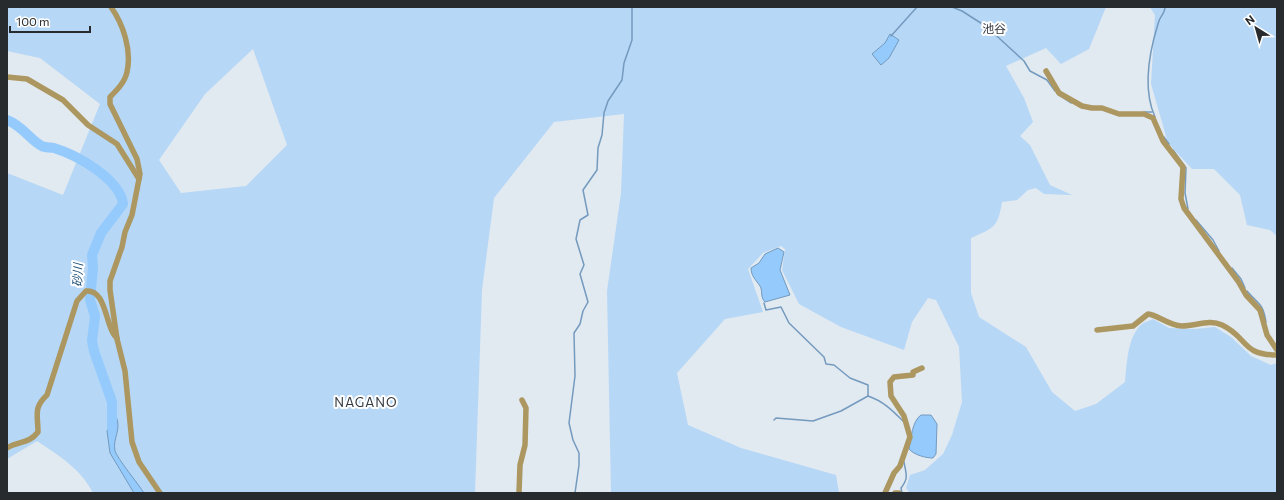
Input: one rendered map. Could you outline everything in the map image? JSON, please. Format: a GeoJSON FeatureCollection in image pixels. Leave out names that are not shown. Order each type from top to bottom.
{"type":"FeatureCollection","features":[{"type":"Feature","properties":{"kind":"street"},"geometry":{"type":"LineString","coordinates":[[111,7],[124,29],[127,53],[127,72],[122,84],[110,97],[110,104],[137,159],[140,174],[132,215],[125,232],[122,247],[110,281],[110,290],[117,338],[125,371],[132,442],[138,462],[160,493]]}},
{"type":"Feature","properties":{"kind":"street"},"geometry":{"type":"LineString","coordinates":[[1046,71],[1052,83],[1063,96],[1082,106],[1117,113],[1144,114],[1153,118],[1163,141],[1183,167],[1181,199],[1184,208],[1238,281],[1246,295],[1258,306],[1267,335],[1277,350]]}},
{"type":"Feature","properties":{"kind":"street"},"geometry":{"type":"LineString","coordinates":[[7,78],[27,79],[63,100],[88,125],[117,144],[139,179]]}},
{"type":"Feature","properties":{"kind":"street"},"geometry":{"type":"LineString","coordinates":[[7,448],[18,442],[28,442],[38,432],[37,410],[41,400],[47,395],[77,301],[86,291],[97,294],[104,308],[112,334],[117,338]]}},
{"type":"Feature","properties":{"kind":"street"},"geometry":{"type":"LineString","coordinates":[[1097,330],[1133,326],[1148,314],[1165,322],[1177,325],[1217,323],[1231,330],[1255,352],[1277,355]]}},
{"type":"Feature","properties":{"kind":"street"},"geometry":{"type":"LineString","coordinates":[[885,493],[894,473],[900,466],[907,446],[909,433],[904,416],[890,396],[890,382],[894,377],[913,375],[913,372],[922,368]]}},
{"type":"Feature","properties":{"kind":"street"},"geometry":{"type":"LineString","coordinates":[[519,493],[520,465],[525,445],[526,408],[522,400]]}},
{"type":"Feature","properties":{"kind":"shaded area"},"geometry":{"type":"Polygon","coordinates":[[[7,7],[1106,7],[1089,49],[1061,64],[1046,48],[1006,66],[1024,98],[1033,122],[1020,136],[1030,145],[1050,185],[1072,195],[1044,194],[1036,188],[1028,190],[1017,200],[1002,202],[999,217],[994,226],[971,238],[971,293],[979,317],[1026,347],[1052,392],[1075,411],[1096,404],[1125,382],[1127,359],[1133,336],[1142,324],[1153,319],[1169,328],[1195,329],[1215,327],[1231,337],[1251,356],[1271,365],[1277,363],[1277,493],[910,493],[906,488],[910,475],[925,470],[943,454],[952,435],[962,402],[959,347],[936,300],[928,298],[912,322],[904,350],[841,327],[799,304],[782,270],[785,249],[781,246],[763,253],[748,269],[763,312],[725,319],[677,373],[688,425],[741,448],[836,475],[839,493],[611,493],[607,291],[621,193],[624,114],[554,122],[494,198],[482,290],[475,493],[93,493],[76,470],[61,457],[37,441],[7,459],[7,173],[63,195],[100,104],[40,58],[7,51],[7,7]],[[253,49],[205,94],[159,160],[181,193],[246,186],[287,145],[253,49]]]}},
{"type":"Feature","properties":{"kind":"shaded area"},"geometry":{"type":"Polygon","coordinates":[[[1150,7],[1277,7],[1277,236],[1270,230],[1247,225],[1240,195],[1214,169],[1192,169],[1168,143],[1151,84],[1155,15],[1150,7]]]}},
{"type":"Feature","properties":{"kind":"shaded area"},"geometry":{"type":"Polygon","coordinates":[[[890,34],[899,40],[889,58],[881,65],[872,54],[885,43],[890,34]]]}},
{"type":"Feature","properties":{"kind":"shaded area"},"geometry":{"type":"Polygon","coordinates":[[[778,248],[784,252],[780,270],[790,295],[765,302],[761,288],[753,276],[751,268],[759,263],[765,254],[778,248]]]}},
{"type":"Feature","properties":{"kind":"shaded area"},"geometry":{"type":"Polygon","coordinates":[[[115,414],[118,429],[114,446],[115,451],[144,493],[134,493],[110,453],[107,431],[112,415],[115,414]]]}},
{"type":"Feature","properties":{"kind":"shaded area"},"geometry":{"type":"Polygon","coordinates":[[[921,415],[931,415],[937,424],[936,454],[933,458],[920,456],[909,449],[914,426],[921,415]]]}},
{"type":"Feature","properties":{"kind":"waterway"},"geometry":{"type":"LineString","coordinates":[[575,493],[579,453],[573,440],[569,423],[575,376],[574,333],[580,324],[583,311],[588,302],[580,274],[584,265],[576,239],[580,220],[588,215],[583,190],[597,170],[598,148],[602,135],[604,113],[608,101],[622,80],[624,63],[632,40],[632,7]]}},
{"type":"Feature","properties":{"kind":"waterway"},"geometry":{"type":"LineString","coordinates":[[891,36],[917,7]]}},
{"type":"Feature","properties":{"kind":"waterway"},"geometry":{"type":"LineString","coordinates":[[952,7],[962,11],[987,27],[1024,61],[1030,71],[1047,80],[1055,91]]}},
{"type":"Feature","properties":{"kind":"waterway"},"geometry":{"type":"LineString","coordinates":[[1155,117],[1149,94],[1148,70],[1155,35],[1165,7]]}},
{"type":"Feature","properties":{"kind":"waterway"},"geometry":{"type":"LineString","coordinates":[[1059,95],[1071,103]]}},
{"type":"Feature","properties":{"kind":"waterway"},"geometry":{"type":"LineString","coordinates":[[1144,112],[1152,112]]}},
{"type":"Feature","properties":{"kind":"waterway","name":"砂川"},"geometry":{"type":"LineString","coordinates":[[7,120],[18,126],[38,144],[63,151],[96,169],[106,177],[120,195],[123,204],[101,233],[92,255],[93,268],[90,300],[95,316],[92,341],[94,351],[112,402],[112,428]]}},
{"type":"Feature","properties":{"kind":"waterway"},"geometry":{"type":"LineString","coordinates":[[1164,137],[1169,144]]}},
{"type":"Feature","properties":{"kind":"waterway"},"geometry":{"type":"LineString","coordinates":[[1173,150],[1186,168],[1185,193],[1188,209]]}},
{"type":"Feature","properties":{"kind":"waterway"},"geometry":{"type":"LineString","coordinates":[[1196,220],[1213,240],[1219,251]]}},
{"type":"Feature","properties":{"kind":"waterway"},"geometry":{"type":"LineString","coordinates":[[1232,268],[1241,279],[1245,288]]}},
{"type":"Feature","properties":{"kind":"waterway"},"geometry":{"type":"LineString","coordinates":[[1247,291],[1262,308],[1266,322]]}},
{"type":"Feature","properties":{"kind":"waterway"},"geometry":{"type":"LineString","coordinates":[[764,303],[766,310],[781,307],[789,323],[824,357],[826,364],[834,365],[850,378],[868,385],[868,396],[883,403],[904,422]]}},
{"type":"Feature","properties":{"kind":"waterway"},"geometry":{"type":"LineString","coordinates":[[774,420],[776,418],[813,421],[841,411],[868,396]]}},
{"type":"Feature","properties":{"kind":"waterway"},"geometry":{"type":"LineString","coordinates":[[902,493],[901,488],[906,476],[904,462]]}},
{"type":"Feature","properties":{"kind":"district","name":"池谷"},"geometry":{"type":"Point","coordinates":[994,29]}},
{"type":"Feature","properties":{"kind":"district","name":"NAGANO"},"geometry":{"type":"Point","coordinates":[366,402]}}]}
